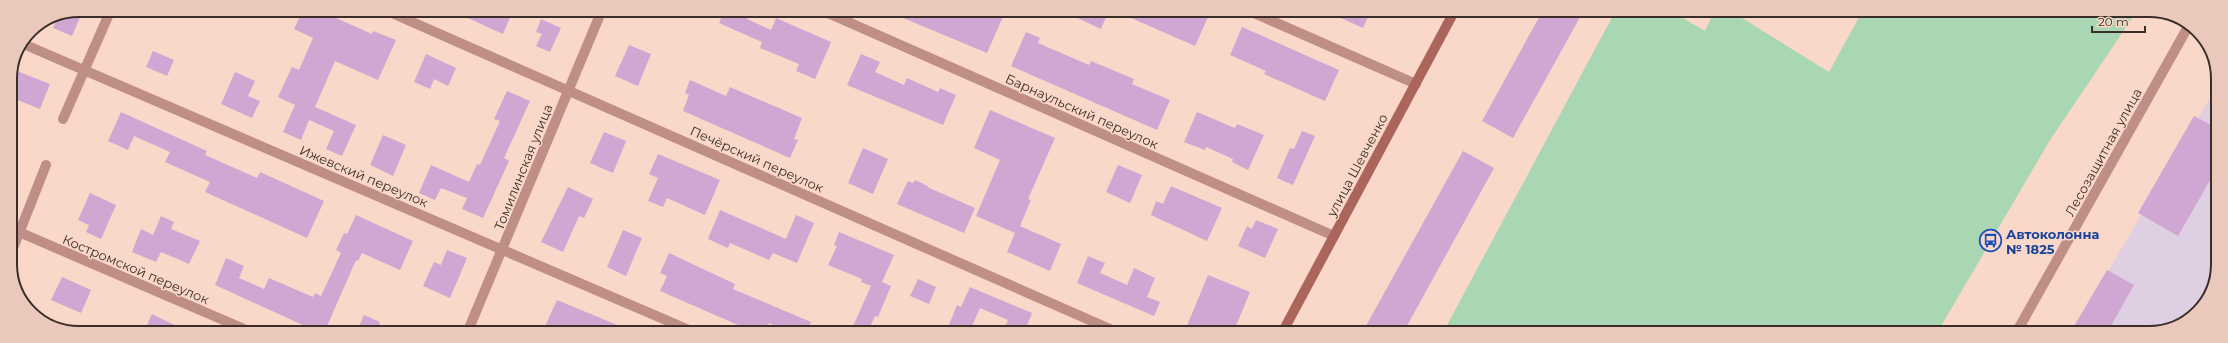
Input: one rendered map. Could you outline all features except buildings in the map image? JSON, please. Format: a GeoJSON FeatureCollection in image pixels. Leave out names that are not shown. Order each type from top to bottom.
{"type":"FeatureCollection","features":[{"type":"Feature","properties":{"kind":"main road","name":"улица Шевченко"},"geometry":{"type":"LineString","coordinates":[[1286,326],[1451,17]]}},
{"type":"Feature","properties":{"kind":"street"},"geometry":{"type":"LineString","coordinates":[[63,119],[108,17]]}},
{"type":"Feature","properties":{"kind":"street","name":"Печёрский переулок"},"geometry":{"type":"LineString","coordinates":[[401,17],[1103,326]]}},
{"type":"Feature","properties":{"kind":"street","name":"Томилинская улица"},"geometry":{"type":"LineString","coordinates":[[470,326],[599,17]]}},
{"type":"Feature","properties":{"kind":"street","name":"Барнаульский переулок"},"geometry":{"type":"LineString","coordinates":[[836,17],[1334,236]]}},
{"type":"Feature","properties":{"kind":"street"},"geometry":{"type":"LineString","coordinates":[[1263,17],[1416,84]]}},
{"type":"Feature","properties":{"kind":"street","name":"Лесозащитная улица"},"geometry":{"type":"LineString","coordinates":[[2020,326],[2187,29]]}},
{"type":"Feature","properties":{"kind":"street","name":"Ижевский переулок"},"geometry":{"type":"LineString","coordinates":[[26,45],[679,326]]}},
{"type":"Feature","properties":{"kind":"street"},"geometry":{"type":"LineString","coordinates":[[17,229],[46,164]]}},
{"type":"Feature","properties":{"kind":"street","name":"Костромской переулок"},"geometry":{"type":"LineString","coordinates":[[17,231],[237,326]]}},
{"type":"Feature","properties":{"kind":"shaded area"},"geometry":{"type":"Polygon","coordinates":[[[2211,96],[2211,264],[2208,284],[2203,295],[2184,316],[2161,325],[2076,326],[2211,96]]]}},
{"type":"Feature","properties":{"kind":"green space"},"geometry":{"type":"Polygon","coordinates":[[[1612,17],[1681,17],[1705,31],[1712,17],[1740,17],[1829,72],[1859,17],[2133,17],[2050,140],[1941,326],[1447,326],[1612,17]]]}},
{"type":"Feature","properties":{"kind":"place","name":"Автоколонна № 1825"},"geometry":{"type":"Point","coordinates":[1990,241]}}]}
